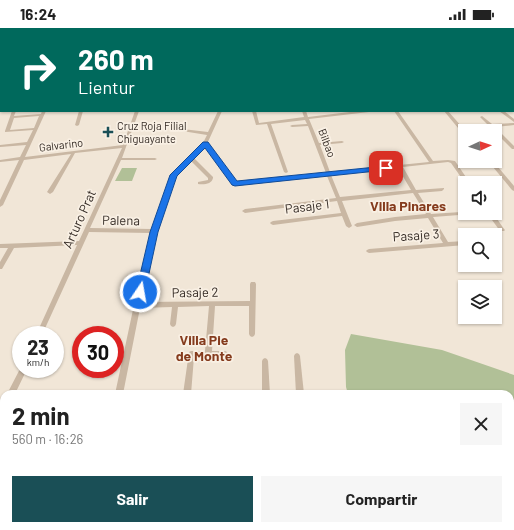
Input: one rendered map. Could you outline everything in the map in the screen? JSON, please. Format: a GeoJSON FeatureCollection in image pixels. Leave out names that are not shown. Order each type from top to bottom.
{"type":"FeatureCollection","features":[{"type":"Feature","properties":{"kind":"street"},"geometry":{"type":"LineString","coordinates":[[14,112],[7,131],[35,129]]}},
{"type":"Feature","properties":{"kind":"street"},"geometry":{"type":"LineString","coordinates":[[77,125],[81,112]]}},
{"type":"Feature","properties":{"kind":"street","name":"Arturo Prat"},"geometry":{"type":"LineString","coordinates":[[43,326],[125,146],[137,112]]}},
{"type":"Feature","properties":{"kind":"street"},"geometry":{"type":"LineString","coordinates":[[120,390],[154,232],[174,175],[205,144],[220,112]]}},
{"type":"Feature","properties":{"kind":"street"},"geometry":{"type":"LineString","coordinates":[[254,112],[257,124],[354,112]]}},
{"type":"Feature","properties":{"kind":"street","name":"Bilbao"},"geometry":{"type":"LineString","coordinates":[[304,112],[349,226]]}},
{"type":"Feature","properties":{"kind":"street"},"geometry":{"type":"LineString","coordinates":[[397,112],[432,163]]}},
{"type":"Feature","properties":{"kind":"street"},"geometry":{"type":"LineString","coordinates":[[447,112],[458,125]]}},
{"type":"Feature","properties":{"kind":"street"},"geometry":{"type":"LineString","coordinates":[[502,112],[514,123]]}},
{"type":"Feature","properties":{"kind":"street"},"geometry":{"type":"LineString","coordinates":[[12,117],[43,113]]}},
{"type":"Feature","properties":{"kind":"street"},"geometry":{"type":"LineString","coordinates":[[0,205],[43,113]]}},
{"type":"Feature","properties":{"kind":"street"},"geometry":{"type":"LineString","coordinates":[[482,117],[489,124]]}},
{"type":"Feature","properties":{"kind":"street"},"geometry":{"type":"LineString","coordinates":[[268,122],[286,172]]}},
{"type":"Feature","properties":{"kind":"street"},"geometry":{"type":"LineString","coordinates":[[502,125],[514,123]]}},
{"type":"Feature","properties":{"kind":"street"},"geometry":{"type":"LineString","coordinates":[[292,126],[309,125]]}},
{"type":"Feature","properties":{"kind":"street"},"geometry":{"type":"LineString","coordinates":[[176,129],[210,134]]}},
{"type":"Feature","properties":{"kind":"street"},"geometry":{"type":"LineString","coordinates":[[502,137],[514,148]]}},
{"type":"Feature","properties":{"kind":"street"},"geometry":{"type":"LineString","coordinates":[[0,146],[29,142]]}},
{"type":"Feature","properties":{"kind":"street"},"geometry":{"type":"LineString","coordinates":[[317,144],[342,142]]}},
{"type":"Feature","properties":{"kind":"street"},"geometry":{"type":"LineString","coordinates":[[205,144],[235,184],[448,161],[452,162],[463,176]]}},
{"type":"Feature","properties":{"kind":"street","name":"Galvarino"},"geometry":{"type":"LineString","coordinates":[[0,161],[125,146]]}},
{"type":"Feature","properties":{"kind":"street"},"geometry":{"type":"LineString","coordinates":[[50,192],[74,152]]}},
{"type":"Feature","properties":{"kind":"street"},"geometry":{"type":"LineString","coordinates":[[191,158],[211,178],[210,182],[200,183]]}},
{"type":"Feature","properties":{"kind":"street"},"geometry":{"type":"LineString","coordinates":[[119,159],[155,159]]}},
{"type":"Feature","properties":{"kind":"street"},"geometry":{"type":"LineString","coordinates":[[400,167],[447,245]]}},
{"type":"Feature","properties":{"kind":"street"},"geometry":{"type":"LineString","coordinates":[[496,168],[514,189]]}},
{"type":"Feature","properties":{"kind":"street","name":"Pasaje 1"},"geometry":{"type":"LineString","coordinates":[[338,200],[442,188]]}},
{"type":"Feature","properties":{"kind":"street"},"geometry":{"type":"LineString","coordinates":[[245,210],[338,200]]}},
{"type":"Feature","properties":{"kind":"street"},"geometry":{"type":"LineString","coordinates":[[358,225],[395,219],[458,213]]}},
{"type":"Feature","properties":{"kind":"street","name":"Pasaje 1"},"geometry":{"type":"LineString","coordinates":[[273,223],[344,214]]}},
{"type":"Feature","properties":{"kind":"street","name":"Palena"},"geometry":{"type":"LineString","coordinates":[[87,230],[154,232]]}},
{"type":"Feature","properties":{"kind":"street"},"geometry":{"type":"LineString","coordinates":[[0,246],[81,243]]}},
{"type":"Feature","properties":{"kind":"street","name":"Pasaje 3"},"geometry":{"type":"LineString","coordinates":[[370,251],[458,244]]}},
{"type":"Feature","properties":{"kind":"street"},"geometry":{"type":"LineString","coordinates":[[0,267],[12,246]]}},
{"type":"Feature","properties":{"kind":"street"},"geometry":{"type":"LineString","coordinates":[[252,334],[253,284]]}},
{"type":"Feature","properties":{"kind":"street","name":"Pasaje 2"},"geometry":{"type":"LineString","coordinates":[[138,305],[252,303]]}},
{"type":"Feature","properties":{"kind":"street"},"geometry":{"type":"LineString","coordinates":[[173,324],[175,304]]}},
{"type":"Feature","properties":{"kind":"street"},"geometry":{"type":"LineString","coordinates":[[208,354],[212,304]]}},
{"type":"Feature","properties":{"kind":"street"},"geometry":{"type":"LineString","coordinates":[[187,390],[191,354],[225,354]]}},
{"type":"Feature","properties":{"kind":"street"},"geometry":{"type":"LineString","coordinates":[[297,356],[300,390]]}},
{"type":"Feature","properties":{"kind":"street"},"geometry":{"type":"LineString","coordinates":[[265,361],[266,390]]}},
{"type":"Feature","properties":{"kind":"street"},"geometry":{"type":"LineString","coordinates":[[13,390],[19,378]]}},
{"type":"Feature","properties":{"kind":"green space"},"geometry":{"type":"Polygon","coordinates":[[[122,168],[137,168],[132,181],[115,181],[122,168]]]}},
{"type":"Feature","properties":{"kind":"green space"},"geometry":{"type":"Polygon","coordinates":[[[351,334],[442,350],[514,375],[514,390],[347,390],[345,350],[351,334]]]}},
{"type":"Feature","properties":{"kind":"place","name":"Cruz Roja Filial Chiguayante"},"geometry":{"type":"Point","coordinates":[108,132]}},
{"type":"Feature","properties":{"kind":"district","name":"Villa Pinares"},"geometry":{"type":"Point","coordinates":[408,206]}},
{"type":"Feature","properties":{"kind":"district","name":"Villa Pie de Monte"},"geometry":{"type":"Point","coordinates":[204,348]}},
{"type":"Feature","properties":{"kind":"route"},"geometry":{"type":"LineString","coordinates":[[140,292],[154,232],[174,175],[205,144],[235,184],[386,168]]}}]}
